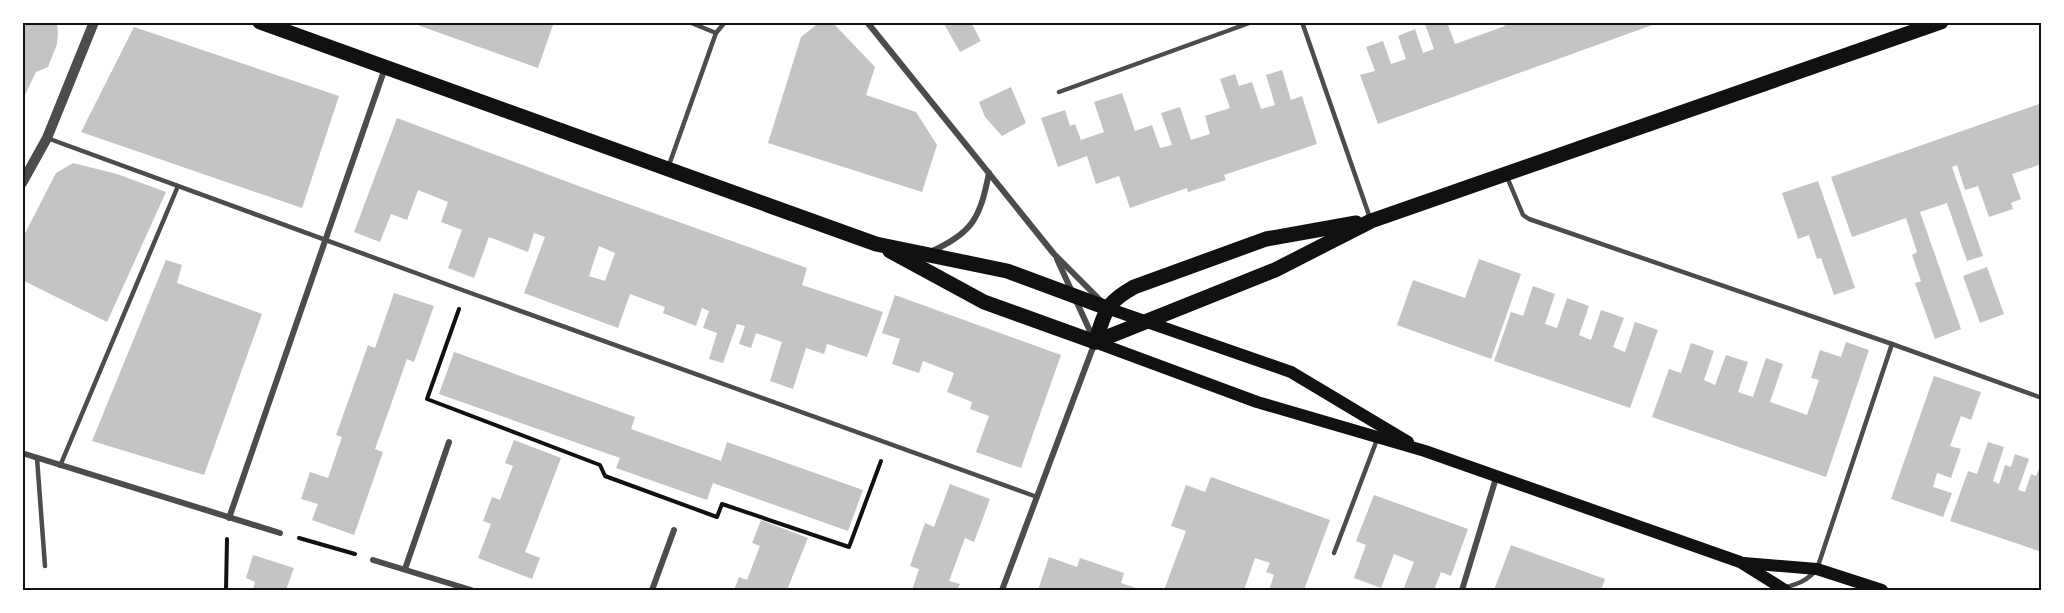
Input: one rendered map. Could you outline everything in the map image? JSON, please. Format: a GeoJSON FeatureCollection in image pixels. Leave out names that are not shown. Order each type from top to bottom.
{"type":"FeatureCollection","features":[{"type":"Feature","properties":{"kind":"main road"},"geometry":{"type":"LineString","coordinates":[[260,22],[876,244],[1007,271],[1291,372],[1425,451]]}},
{"type":"Feature","properties":{"kind":"main road"},"geometry":{"type":"LineString","coordinates":[[1095,342],[1275,270],[1371,221],[1941,22]]}},
{"type":"Feature","properties":{"kind":"main road"},"geometry":{"type":"LineString","coordinates":[[1095,342],[1107,308],[1115,298],[1134,287],[1266,239],[1371,221]]}},
{"type":"Feature","properties":{"kind":"main road"},"geometry":{"type":"LineString","coordinates":[[876,244],[984,302],[1257,402],[1425,451],[1496,478],[1740,562],[1783,589]]}},
{"type":"Feature","properties":{"kind":"main road"},"geometry":{"type":"LineString","coordinates":[[1740,562],[1816,569],[1882,591]]}},
{"type":"Feature","properties":{"kind":"street"},"geometry":{"type":"LineString","coordinates":[[22,183],[47,138],[94,22]]}},
{"type":"Feature","properties":{"kind":"street"},"geometry":{"type":"LineString","coordinates":[[867,22],[1054,254],[1107,308]]}},
{"type":"Feature","properties":{"kind":"street"},"geometry":{"type":"LineString","coordinates":[[228,517],[386,68]]}},
{"type":"Feature","properties":{"kind":"street"},"geometry":{"type":"LineString","coordinates":[[927,254],[953,242],[971,225],[984,200],[989,173]]}},
{"type":"Feature","properties":{"kind":"street"},"geometry":{"type":"LineString","coordinates":[[1002,591],[1095,342],[1054,254]]}},
{"type":"Feature","properties":{"kind":"street"},"geometry":{"type":"LineString","coordinates":[[405,569],[449,442]]}},
{"type":"Feature","properties":{"kind":"street"},"geometry":{"type":"LineString","coordinates":[[22,453],[280,533]]}},
{"type":"Feature","properties":{"kind":"street"},"geometry":{"type":"LineString","coordinates":[[1462,591],[1496,478]]}},
{"type":"Feature","properties":{"kind":"street"},"geometry":{"type":"LineString","coordinates":[[652,591],[674,530]]}},
{"type":"Feature","properties":{"kind":"street"},"geometry":{"type":"LineString","coordinates":[[373,560],[471,591]]}},
{"type":"Feature","properties":{"kind":"street"},"geometry":{"type":"LineString","coordinates":[[1847,579],[1861,591]]}},
{"type":"Feature","properties":{"kind":"lane"},"geometry":{"type":"LineString","coordinates":[[689,22],[716,33]]}},
{"type":"Feature","properties":{"kind":"lane"},"geometry":{"type":"LineString","coordinates":[[667,170],[716,33],[725,22]]}},
{"type":"Feature","properties":{"kind":"lane"},"geometry":{"type":"LineString","coordinates":[[1059,92],[1252,22]]}},
{"type":"Feature","properties":{"kind":"lane"},"geometry":{"type":"LineString","coordinates":[[1302,22],[1371,221]]}},
{"type":"Feature","properties":{"kind":"lane"},"geometry":{"type":"LineString","coordinates":[[47,138],[1037,497]]}},
{"type":"Feature","properties":{"kind":"lane"},"geometry":{"type":"LineString","coordinates":[[1506,174],[1523,215],[1528,219],[2042,398]]}},
{"type":"Feature","properties":{"kind":"lane"},"geometry":{"type":"LineString","coordinates":[[60,466],[178,186]]}},
{"type":"Feature","properties":{"kind":"lane"},"geometry":{"type":"LineString","coordinates":[[1783,589],[1801,583],[1816,569],[1892,344]]}},
{"type":"Feature","properties":{"kind":"lane"},"geometry":{"type":"LineString","coordinates":[[1334,554],[1378,437]]}},
{"type":"Feature","properties":{"kind":"lane"},"geometry":{"type":"LineString","coordinates":[[37,458],[45,566]]}},
{"type":"Feature","properties":{"kind":"path"},"geometry":{"type":"LineString","coordinates":[[465,291],[427,399],[600,465],[605,476],[717,517],[722,504],[849,547],[888,443]]}},
{"type":"Feature","properties":{"kind":"path"},"geometry":{"type":"LineString","coordinates":[[226,591],[228,517]]}},
{"type":"Feature","properties":{"kind":"path"},"geometry":{"type":"LineString","coordinates":[[280,533],[373,560]]}},
{"type":"Feature","properties":{"kind":"building"},"geometry":{"type":"Polygon","coordinates":[[[22,22],[57,22],[58,32],[57,44],[48,67],[36,72],[22,101],[22,22]]]}},
{"type":"Feature","properties":{"kind":"building"},"geometry":{"type":"Polygon","coordinates":[[[409,22],[554,22],[538,68],[409,22]]]}},
{"type":"Feature","properties":{"kind":"building"},"geometry":{"type":"Polygon","coordinates":[[[820,22],[832,22],[875,67],[866,95],[916,112],[937,145],[922,192],[768,143],[801,37],[820,22]]]}},
{"type":"Feature","properties":{"kind":"building"},"geometry":{"type":"Polygon","coordinates":[[[943,22],[971,22],[981,41],[960,52],[943,22]]]}},
{"type":"Feature","properties":{"kind":"building"},"geometry":{"type":"Polygon","coordinates":[[[1447,22],[1455,44],[1505,26],[1503,22],[1658,23],[1378,124],[1360,75],[1375,71],[1366,47],[1383,41],[1391,64],[1406,59],[1398,36],[1415,29],[1423,53],[1434,49],[1425,24],[1447,22]]]}},
{"type":"Feature","properties":{"kind":"building"},"geometry":{"type":"Polygon","coordinates":[[[134,27],[339,96],[302,208],[81,132],[134,27]]]}},
{"type":"Feature","properties":{"kind":"building"},"geometry":{"type":"Polygon","coordinates":[[[1282,70],[1291,100],[1302,96],[1317,144],[1224,175],[1226,180],[1188,192],[1187,188],[1130,208],[1119,176],[1096,184],[1087,156],[1058,167],[1041,118],[1065,110],[1070,126],[1075,124],[1081,140],[1104,132],[1094,102],[1122,93],[1135,131],[1152,125],[1160,148],[1172,145],[1161,113],[1180,107],[1191,140],[1210,134],[1205,116],[1230,108],[1220,79],[1235,74],[1239,86],[1252,82],[1261,109],[1275,105],[1266,75],[1282,70]]]}},
{"type":"Feature","properties":{"kind":"building"},"geometry":{"type":"Polygon","coordinates":[[[1011,87],[1026,123],[1002,136],[985,117],[979,102],[1011,87]]]}},
{"type":"Feature","properties":{"kind":"building"},"geometry":{"type":"Polygon","coordinates":[[[2042,103],[2042,164],[2012,174],[2021,199],[2011,203],[2013,209],[1989,217],[1978,186],[1965,190],[1957,165],[1952,167],[1983,256],[1967,261],[1947,203],[1920,212],[1961,329],[1935,339],[1915,283],[1921,281],[1912,255],[1917,252],[1906,218],[1852,237],[1831,177],[2042,103]]]}},
{"type":"Feature","properties":{"kind":"building"},"geometry":{"type":"Polygon","coordinates":[[[397,118],[807,268],[802,285],[883,312],[867,357],[827,344],[824,354],[806,348],[793,389],[770,381],[782,342],[756,333],[751,348],[739,344],[745,326],[737,324],[723,363],[709,359],[717,333],[703,328],[709,311],[702,308],[696,326],[663,313],[665,307],[630,294],[618,328],[524,293],[545,237],[534,233],[528,252],[489,237],[474,278],[448,268],[462,230],[441,222],[448,202],[418,190],[407,220],[391,214],[380,242],[354,232],[397,118]],[[599,246],[589,276],[605,281],[615,253],[599,246]]]}},
{"type":"Feature","properties":{"kind":"building"},"geometry":{"type":"Polygon","coordinates":[[[73,163],[117,174],[166,192],[107,322],[22,280],[22,239],[56,173],[73,163]]]}},
{"type":"Feature","properties":{"kind":"building"},"geometry":{"type":"Polygon","coordinates":[[[1818,181],[1855,288],[1834,295],[1821,258],[1817,259],[1809,235],[1798,239],[1782,193],[1818,181]]]}},
{"type":"Feature","properties":{"kind":"building"},"geometry":{"type":"Polygon","coordinates":[[[1479,259],[1521,274],[1491,359],[1397,325],[1413,280],[1465,298],[1479,259]]]}},
{"type":"Feature","properties":{"kind":"building"},"geometry":{"type":"Polygon","coordinates":[[[166,260],[182,265],[177,283],[262,314],[204,475],[92,441],[166,260]]]}},
{"type":"Feature","properties":{"kind":"building"},"geometry":{"type":"Polygon","coordinates":[[[1987,267],[2004,314],[1980,323],[1963,276],[1987,267]]]}},
{"type":"Feature","properties":{"kind":"building"},"geometry":{"type":"Polygon","coordinates":[[[1533,286],[1555,294],[1545,324],[1557,328],[1567,298],[1589,306],[1579,335],[1591,340],[1601,310],[1624,318],[1613,347],[1625,352],[1635,322],[1658,330],[1630,408],[1494,361],[1511,312],[1523,316],[1533,286]]]}},
{"type":"Feature","properties":{"kind":"building"},"geometry":{"type":"Polygon","coordinates":[[[394,293],[434,306],[414,362],[407,359],[375,449],[383,452],[354,535],[312,520],[318,504],[301,499],[310,472],[328,478],[342,437],[336,435],[368,345],[375,348],[394,293]]]}},
{"type":"Feature","properties":{"kind":"building"},"geometry":{"type":"Polygon","coordinates":[[[895,295],[1061,355],[1021,468],[976,452],[989,416],[970,409],[972,402],[947,392],[954,373],[923,361],[919,373],[892,364],[900,339],[882,333],[895,295]]]}},
{"type":"Feature","properties":{"kind":"building"},"geometry":{"type":"Polygon","coordinates":[[[1846,342],[1869,350],[1826,477],[1652,417],[1669,369],[1681,373],[1691,343],[1714,351],[1704,380],[1715,385],[1726,355],[1748,362],[1738,392],[1753,397],[1766,358],[1783,364],[1770,402],[1807,415],[1819,380],[1811,378],[1820,350],[1841,357],[1846,342]]]}},
{"type":"Feature","properties":{"kind":"building"},"geometry":{"type":"Polygon","coordinates":[[[454,352],[635,417],[631,429],[721,461],[727,442],[863,490],[848,531],[713,483],[707,500],[616,468],[620,458],[439,394],[454,352]]]}},
{"type":"Feature","properties":{"kind":"building"},"geometry":{"type":"Polygon","coordinates":[[[1934,376],[1981,392],[1971,420],[1961,416],[1950,446],[1961,449],[1951,478],[1937,473],[1933,487],[1952,493],[1943,517],[1891,499],[1934,376]]]}},
{"type":"Feature","properties":{"kind":"building"},"geometry":{"type":"Polygon","coordinates":[[[514,440],[561,458],[525,552],[540,558],[532,579],[478,558],[491,524],[483,521],[492,497],[500,500],[513,466],[505,463],[514,440]]]}},
{"type":"Feature","properties":{"kind":"building"},"geometry":{"type":"Polygon","coordinates":[[[1988,442],[2004,447],[1993,481],[1999,484],[2005,465],[2011,467],[2015,454],[2029,459],[2018,490],[2025,492],[2031,474],[2036,476],[2042,462],[2042,552],[1950,521],[1968,471],[1977,474],[1988,442]]]}},
{"type":"Feature","properties":{"kind":"building"},"geometry":{"type":"Polygon","coordinates":[[[1211,477],[1330,520],[1304,590],[1269,590],[1274,575],[1266,572],[1270,563],[1255,558],[1244,590],[1164,590],[1186,531],[1171,526],[1186,485],[1205,492],[1211,477]]]}},
{"type":"Feature","properties":{"kind":"building"},"geometry":{"type":"Polygon","coordinates":[[[950,484],[990,499],[974,542],[965,538],[949,581],[960,584],[957,590],[912,590],[919,569],[910,566],[925,523],[934,527],[950,484]]]}},
{"type":"Feature","properties":{"kind":"building"},"geometry":{"type":"Polygon","coordinates":[[[1374,495],[1468,529],[1451,576],[1441,572],[1434,590],[1403,590],[1414,562],[1394,554],[1381,588],[1354,578],[1366,545],[1356,541],[1374,495]]]}},
{"type":"Feature","properties":{"kind":"building"},"geometry":{"type":"Polygon","coordinates":[[[761,520],[808,538],[787,590],[734,590],[739,577],[747,580],[760,546],[752,543],[761,520]]]}},
{"type":"Feature","properties":{"kind":"building"},"geometry":{"type":"Polygon","coordinates":[[[1511,545],[1605,579],[1601,590],[1494,590],[1511,545]]]}},
{"type":"Feature","properties":{"kind":"building"},"geometry":{"type":"Polygon","coordinates":[[[253,555],[294,568],[286,590],[253,590],[255,582],[246,578],[253,555]]]}},
{"type":"Feature","properties":{"kind":"building"},"geometry":{"type":"Polygon","coordinates":[[[1049,557],[1077,567],[1080,558],[1124,573],[1121,583],[1142,590],[1038,590],[1049,557]]]}}]}
